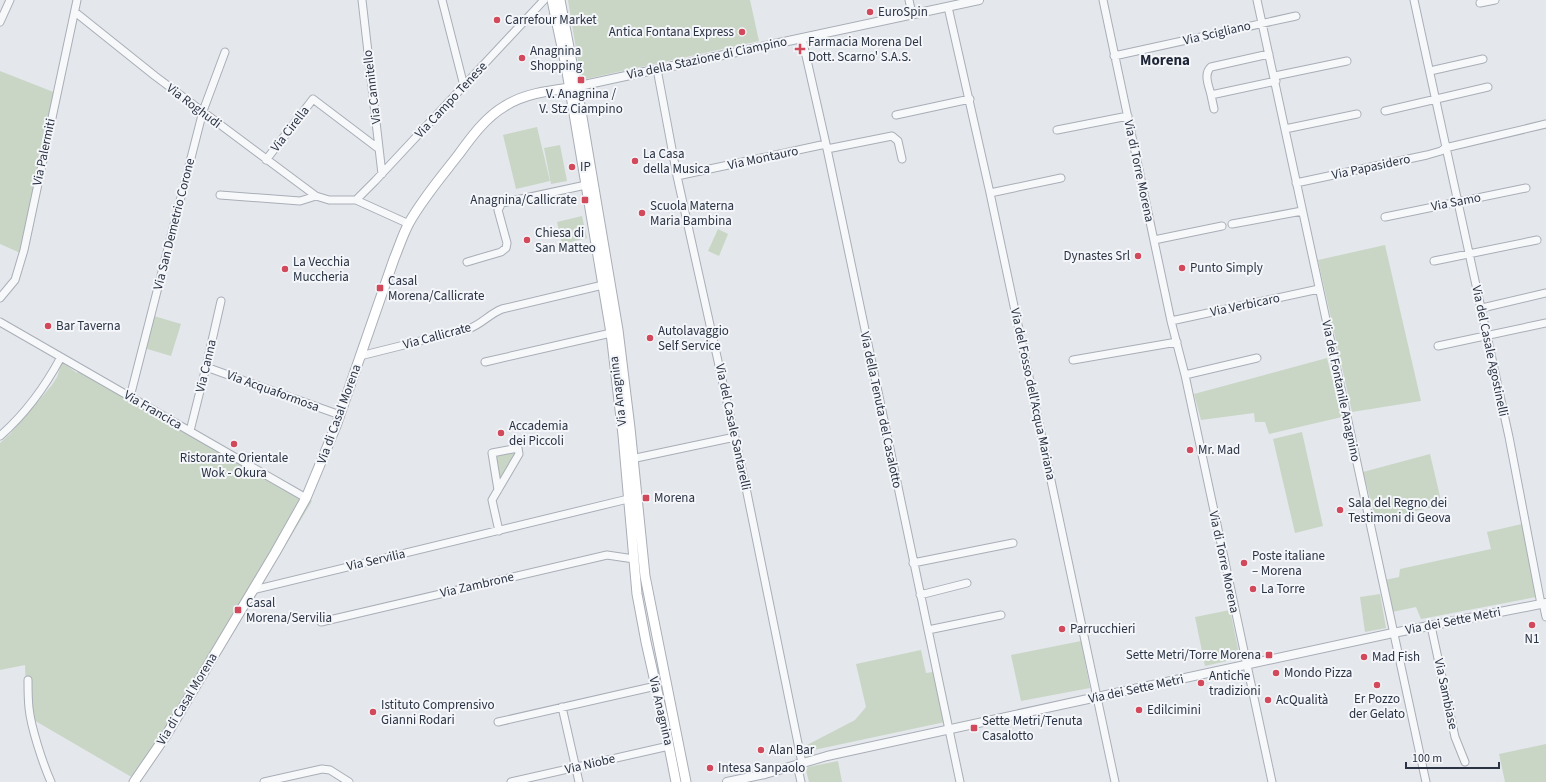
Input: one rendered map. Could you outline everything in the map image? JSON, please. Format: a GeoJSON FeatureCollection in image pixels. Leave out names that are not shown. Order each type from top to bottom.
{"type":"FeatureCollection","features":[{"type":"Feature","properties":{"kind":"main road","name":"Via Anagnina"},"geometry":{"type":"LineString","coordinates":[[552,0],[566,66],[573,87],[571,100],[611,333],[623,435],[637,594],[676,782]]}},
{"type":"Feature","properties":{"kind":"main road","name":"Via Anagnina"},"geometry":{"type":"LineString","coordinates":[[560,0],[573,87],[618,330],[643,563],[686,782]]}},
{"type":"Feature","properties":{"kind":"main road"},"geometry":{"type":"LineString","coordinates":[[566,66],[562,79],[551,91],[571,100]]}},
{"type":"Feature","properties":{"kind":"main road","name":"Via di Casal Morena"},"geometry":{"type":"LineString","coordinates":[[134,782],[167,734],[306,498],[325,456],[386,280],[409,224],[435,184],[489,118],[500,109],[514,101],[528,96],[573,87]]}},
{"type":"Feature","properties":{"kind":"street"},"geometry":{"type":"LineString","coordinates":[[0,22],[10,0]]}},
{"type":"Feature","properties":{"kind":"street","name":"Via Palermiti"},"geometry":{"type":"LineString","coordinates":[[0,298],[16,280],[24,250],[75,12],[76,0]]}},
{"type":"Feature","properties":{"kind":"street","name":"Via Cannitello"},"geometry":{"type":"LineString","coordinates":[[362,0],[382,174]]}},
{"type":"Feature","properties":{"kind":"street"},"geometry":{"type":"LineString","coordinates":[[442,0],[464,86]]}},
{"type":"Feature","properties":{"kind":"street","name":"Via Campo Tenese"},"geometry":{"type":"LineString","coordinates":[[356,200],[544,0]]}},
{"type":"Feature","properties":{"kind":"street"},"geometry":{"type":"LineString","coordinates":[[909,0],[912,14]]}},
{"type":"Feature","properties":{"kind":"street","name":"Via della Stazione di Ciampino"},"geometry":{"type":"LineString","coordinates":[[573,87],[979,0]]}},
{"type":"Feature","properties":{"kind":"street","name":"Via di Torre Morena"},"geometry":{"type":"LineString","coordinates":[[1103,0],[1171,321],[1185,375],[1272,782]]}},
{"type":"Feature","properties":{"kind":"street","name":"Via del Fontanile Anagnino"},"geometry":{"type":"LineString","coordinates":[[1257,0],[1426,782]]}},
{"type":"Feature","properties":{"kind":"street","name":"Via del Casale Agostinelli"},"geometry":{"type":"LineString","coordinates":[[1414,0],[1482,308],[1486,336],[1509,437],[1546,617]]}},
{"type":"Feature","properties":{"kind":"street"},"geometry":{"type":"LineString","coordinates":[[1480,3],[1495,0]]}},
{"type":"Feature","properties":{"kind":"street","name":"Via del Fosso dell'Acqua Mariana"},"geometry":{"type":"LineString","coordinates":[[948,7],[970,98],[1115,782]]}},
{"type":"Feature","properties":{"kind":"street","name":"Via Roghudi"},"geometry":{"type":"LineString","coordinates":[[75,12],[155,76],[316,196],[328,200],[356,200],[409,224]]}},
{"type":"Feature","properties":{"kind":"street","name":"Via Scigliano"},"geometry":{"type":"LineString","coordinates":[[1114,56],[1296,16]]}},
{"type":"Feature","properties":{"kind":"street","name":"Via della Tenuta del Casalotto"},"geometry":{"type":"LineString","coordinates":[[802,38],[960,782]]}},
{"type":"Feature","properties":{"kind":"street","name":"Via San Demetrio Corone"},"geometry":{"type":"LineString","coordinates":[[130,397],[203,111],[225,52]]}},
{"type":"Feature","properties":{"kind":"street"},"geometry":{"type":"LineString","coordinates":[[1214,109],[1207,75],[1208,70],[1211,67],[1269,54]]}},
{"type":"Feature","properties":{"kind":"street"},"geometry":{"type":"LineString","coordinates":[[1430,71],[1483,59]]}},
{"type":"Feature","properties":{"kind":"street"},"geometry":{"type":"LineString","coordinates":[[1211,95],[1347,61]]}},
{"type":"Feature","properties":{"kind":"street","name":"Via del Casale Santarelli"},"geometry":{"type":"LineString","coordinates":[[657,68],[677,176],[735,437],[800,764],[801,782]]}},
{"type":"Feature","properties":{"kind":"street"},"geometry":{"type":"LineString","coordinates":[[1385,111],[1488,87]]}},
{"type":"Feature","properties":{"kind":"street"},"geometry":{"type":"LineString","coordinates":[[896,115],[970,98]]}},
{"type":"Feature","properties":{"kind":"street","name":"Via Cirella"},"geometry":{"type":"LineString","coordinates":[[266,160],[313,99],[379,149]]}},
{"type":"Feature","properties":{"kind":"street"},"geometry":{"type":"LineString","coordinates":[[1285,129],[1357,114]]}},
{"type":"Feature","properties":{"kind":"street"},"geometry":{"type":"LineString","coordinates":[[1057,130],[1128,116]]}},
{"type":"Feature","properties":{"kind":"street","name":"Via Papasidero"},"geometry":{"type":"LineString","coordinates":[[1296,183],[1427,155],[1446,148],[1546,124]]}},
{"type":"Feature","properties":{"kind":"street","name":"Via Montauro"},"geometry":{"type":"LineString","coordinates":[[677,176],[826,147],[892,136],[898,141],[902,159]]}},
{"type":"Feature","properties":{"kind":"street"},"geometry":{"type":"LineString","coordinates":[[990,193],[1061,178]]}},
{"type":"Feature","properties":{"kind":"street"},"geometry":{"type":"LineString","coordinates":[[467,262],[501,252],[506,248],[507,244],[498,210],[502,203],[586,185]]}},
{"type":"Feature","properties":{"kind":"street","name":"Via Samo"},"geometry":{"type":"LineString","coordinates":[[1385,217],[1526,188]]}},
{"type":"Feature","properties":{"kind":"street","name":"Via Roghudi"},"geometry":{"type":"LineString","coordinates":[[220,195],[300,201],[316,196]]}},
{"type":"Feature","properties":{"kind":"street"},"geometry":{"type":"LineString","coordinates":[[1232,224],[1302,211]]}},
{"type":"Feature","properties":{"kind":"street"},"geometry":{"type":"LineString","coordinates":[[1154,240],[1222,226]]}},
{"type":"Feature","properties":{"kind":"street"},"geometry":{"type":"LineString","coordinates":[[1434,261],[1470,255],[1537,240]]}},
{"type":"Feature","properties":{"kind":"street","name":"Via Callicrate"},"geometry":{"type":"LineString","coordinates":[[360,356],[468,329],[502,309],[603,285]]}},
{"type":"Feature","properties":{"kind":"street","name":"Via Verbicaro"},"geometry":{"type":"LineString","coordinates":[[1171,321],[1320,289]]}},
{"type":"Feature","properties":{"kind":"street"},"geometry":{"type":"LineString","coordinates":[[1482,308],[1546,293]]}},
{"type":"Feature","properties":{"kind":"street","name":"Via Canna"},"geometry":{"type":"LineString","coordinates":[[190,431],[221,301]]}},
{"type":"Feature","properties":{"kind":"street","name":"Via Francica"},"geometry":{"type":"LineString","coordinates":[[0,322],[306,498]]}},
{"type":"Feature","properties":{"kind":"street"},"geometry":{"type":"LineString","coordinates":[[1438,346],[1546,323]]}},
{"type":"Feature","properties":{"kind":"street"},"geometry":{"type":"LineString","coordinates":[[485,362],[611,333]]}},
{"type":"Feature","properties":{"kind":"street"},"geometry":{"type":"LineString","coordinates":[[1073,360],[1177,342]]}},
{"type":"Feature","properties":{"kind":"street"},"geometry":{"type":"LineString","coordinates":[[0,436],[9,428],[50,379],[61,357]]}},
{"type":"Feature","properties":{"kind":"street"},"geometry":{"type":"LineString","coordinates":[[1185,375],[1256,358]]}},
{"type":"Feature","properties":{"kind":"street","name":"Via Acquaformosa"},"geometry":{"type":"LineString","coordinates":[[206,367],[340,415]]}},
{"type":"Feature","properties":{"kind":"street"},"geometry":{"type":"LineString","coordinates":[[633,460],[636,458],[735,437]]}},
{"type":"Feature","properties":{"kind":"street"},"geometry":{"type":"LineString","coordinates":[[498,490],[492,454],[518,448],[519,454],[498,490],[492,500],[499,531]]}},
{"type":"Feature","properties":{"kind":"street","name":"Via Servilia"},"geometry":{"type":"LineString","coordinates":[[253,590],[628,499]]}},
{"type":"Feature","properties":{"kind":"street"},"geometry":{"type":"LineString","coordinates":[[914,562],[1013,543]]}},
{"type":"Feature","properties":{"kind":"street","name":"Via Zambrone"},"geometry":{"type":"LineString","coordinates":[[321,622],[607,555],[634,558]]}},
{"type":"Feature","properties":{"kind":"street"},"geometry":{"type":"LineString","coordinates":[[920,595],[967,583]]}},
{"type":"Feature","properties":{"kind":"street","name":"Via dei Sette Metri"},"geometry":{"type":"LineString","coordinates":[[727,782],[769,773],[835,754],[1393,633],[1543,603]]}},
{"type":"Feature","properties":{"kind":"street"},"geometry":{"type":"LineString","coordinates":[[928,630],[1001,615]]}},
{"type":"Feature","properties":{"kind":"street"},"geometry":{"type":"LineString","coordinates":[[643,623],[655,625]]}},
{"type":"Feature","properties":{"kind":"street","name":"Via Sambiase"},"geometry":{"type":"LineString","coordinates":[[1431,626],[1455,737],[1465,762]]}},
{"type":"Feature","properties":{"kind":"street"},"geometry":{"type":"LineString","coordinates":[[28,680],[30,714],[51,782]]}},
{"type":"Feature","properties":{"kind":"street"},"geometry":{"type":"LineString","coordinates":[[498,722],[656,686]]}},
{"type":"Feature","properties":{"kind":"street"},"geometry":{"type":"LineString","coordinates":[[562,707],[580,782]]}},
{"type":"Feature","properties":{"kind":"street","name":"Via Niobe"},"geometry":{"type":"LineString","coordinates":[[511,782],[669,746]]}},
{"type":"Feature","properties":{"kind":"street"},"geometry":{"type":"LineString","coordinates":[[264,782],[326,769],[349,782]]}},
{"type":"Feature","properties":{"kind":"street"},"geometry":{"type":"LineString","coordinates":[[298,774],[298,782]]}},
{"type":"Feature","properties":{"kind":"green space"},"geometry":{"type":"Polygon","coordinates":[[[568,0],[750,0],[759,41],[581,80],[568,0]]]}},
{"type":"Feature","properties":{"kind":"green space"},"geometry":{"type":"Polygon","coordinates":[[[0,71],[61,95],[25,255],[0,244],[0,71]]]}},
{"type":"Feature","properties":{"kind":"green space"},"geometry":{"type":"Polygon","coordinates":[[[537,127],[550,181],[516,189],[503,135],[537,127]]]}},
{"type":"Feature","properties":{"kind":"green space"},"geometry":{"type":"Polygon","coordinates":[[[560,145],[567,181],[551,184],[544,148],[560,145]]]}},
{"type":"Feature","properties":{"kind":"green space"},"geometry":{"type":"Polygon","coordinates":[[[582,216],[587,238],[562,244],[557,222],[582,216]]]}},
{"type":"Feature","properties":{"kind":"green space"},"geometry":{"type":"Polygon","coordinates":[[[718,229],[728,234],[719,256],[708,251],[718,229]]]}},
{"type":"Feature","properties":{"kind":"green space"},"geometry":{"type":"Polygon","coordinates":[[[1385,245],[1421,401],[1352,412],[1318,260],[1385,245]]]}},
{"type":"Feature","properties":{"kind":"green space"},"geometry":{"type":"Polygon","coordinates":[[[154,316],[181,324],[171,356],[144,348],[154,316]]]}},
{"type":"Feature","properties":{"kind":"green space"},"geometry":{"type":"Polygon","coordinates":[[[1327,358],[1342,417],[1269,434],[1265,422],[1255,422],[1254,413],[1201,420],[1194,394],[1327,358]]]}},
{"type":"Feature","properties":{"kind":"green space"},"geometry":{"type":"Polygon","coordinates":[[[62,362],[77,373],[80,368],[312,501],[240,622],[140,782],[32,719],[26,694],[25,665],[0,670],[0,443],[11,433],[52,385],[57,377],[62,362]]]}},
{"type":"Feature","properties":{"kind":"green space"},"geometry":{"type":"Polygon","coordinates":[[[1302,432],[1323,526],[1295,533],[1273,439],[1302,432]]]}},
{"type":"Feature","properties":{"kind":"green space"},"geometry":{"type":"Polygon","coordinates":[[[515,451],[516,454],[503,476],[499,477],[496,456],[515,451]]]}},
{"type":"Feature","properties":{"kind":"green space"},"geometry":{"type":"Polygon","coordinates":[[[1430,454],[1442,505],[1376,520],[1363,472],[1430,454]]]}},
{"type":"Feature","properties":{"kind":"green space"},"geometry":{"type":"Polygon","coordinates":[[[1522,524],[1536,597],[1421,619],[1416,607],[1392,612],[1385,580],[1399,577],[1400,569],[1491,549],[1487,532],[1522,524]]]}},
{"type":"Feature","properties":{"kind":"green space"},"geometry":{"type":"Polygon","coordinates":[[[1380,594],[1386,628],[1365,632],[1360,597],[1380,594]]]}},
{"type":"Feature","properties":{"kind":"green space"},"geometry":{"type":"Polygon","coordinates":[[[1230,610],[1240,658],[1205,666],[1195,617],[1230,610]]]}},
{"type":"Feature","properties":{"kind":"green space"},"geometry":{"type":"Polygon","coordinates":[[[1081,641],[1090,688],[1021,701],[1011,655],[1081,641]]]}},
{"type":"Feature","properties":{"kind":"green space"},"geometry":{"type":"Polygon","coordinates":[[[921,650],[926,673],[933,672],[945,722],[809,751],[807,745],[855,720],[866,707],[856,664],[921,650]]]}},
{"type":"Feature","properties":{"kind":"green space"},"geometry":{"type":"Polygon","coordinates":[[[1546,744],[1546,782],[1505,782],[1499,754],[1546,744]]]}},
{"type":"Feature","properties":{"kind":"green space"},"geometry":{"type":"Polygon","coordinates":[[[838,761],[842,782],[809,782],[806,770],[808,767],[838,761]]]}},
{"type":"Feature","properties":{"kind":"place","name":"EuroSpin"},"geometry":{"type":"Point","coordinates":[870,12]}},
{"type":"Feature","properties":{"kind":"place","name":"Carrefour Market"},"geometry":{"type":"Point","coordinates":[497,20]}},
{"type":"Feature","properties":{"kind":"place","name":"Antica Fontana Express"},"geometry":{"type":"Point","coordinates":[742,32]}},
{"type":"Feature","properties":{"kind":"place","name":"Farmacia Morena Del Dott. Scarno' S.A.S."},"geometry":{"type":"Point","coordinates":[800,49]}},
{"type":"Feature","properties":{"kind":"place","name":"Anagnina Shopping"},"geometry":{"type":"Point","coordinates":[522,58]}},
{"type":"Feature","properties":{"kind":"place","name":"V. Anagnina / V. Stz Ciampino"},"geometry":{"type":"Point","coordinates":[581,80]}},
{"type":"Feature","properties":{"kind":"place","name":"La Casa della Musica"},"geometry":{"type":"Point","coordinates":[635,161]}},
{"type":"Feature","properties":{"kind":"place","name":"IP"},"geometry":{"type":"Point","coordinates":[572,167]}},
{"type":"Feature","properties":{"kind":"place","name":"Anagnina/Callicrate"},"geometry":{"type":"Point","coordinates":[585,200]}},
{"type":"Feature","properties":{"kind":"place","name":"Scuola Materna Maria Bambina"},"geometry":{"type":"Point","coordinates":[642,213]}},
{"type":"Feature","properties":{"kind":"place","name":"Chiesa di San Matteo"},"geometry":{"type":"Point","coordinates":[527,240]}},
{"type":"Feature","properties":{"kind":"place","name":"Dynastes Srl"},"geometry":{"type":"Point","coordinates":[1138,256]}},
{"type":"Feature","properties":{"kind":"place","name":"Punto Simply"},"geometry":{"type":"Point","coordinates":[1182,268]}},
{"type":"Feature","properties":{"kind":"place","name":"La Vecchia Muccheria"},"geometry":{"type":"Point","coordinates":[285,269]}},
{"type":"Feature","properties":{"kind":"place","name":"Casal Morena/Callicrate"},"geometry":{"type":"Point","coordinates":[380,288]}},
{"type":"Feature","properties":{"kind":"place","name":"Bar Taverna"},"geometry":{"type":"Point","coordinates":[48,326]}},
{"type":"Feature","properties":{"kind":"place","name":"Autolavaggio Self Service"},"geometry":{"type":"Point","coordinates":[650,338]}},
{"type":"Feature","properties":{"kind":"place","name":"Accademia dei Piccoli"},"geometry":{"type":"Point","coordinates":[501,433]}},
{"type":"Feature","properties":{"kind":"place","name":"Ristorante Orientale Wok - Okura"},"geometry":{"type":"Point","coordinates":[234,444]}},
{"type":"Feature","properties":{"kind":"place","name":"Mr. Mad"},"geometry":{"type":"Point","coordinates":[1190,450]}},
{"type":"Feature","properties":{"kind":"place","name":"Morena"},"geometry":{"type":"Point","coordinates":[646,498]}},
{"type":"Feature","properties":{"kind":"place","name":"Sala del Regno dei Testimoni di Geova"},"geometry":{"type":"Point","coordinates":[1340,510]}},
{"type":"Feature","properties":{"kind":"place","name":"Poste italiane – Morena"},"geometry":{"type":"Point","coordinates":[1244,563]}},
{"type":"Feature","properties":{"kind":"place","name":"La Torre"},"geometry":{"type":"Point","coordinates":[1253,589]}},
{"type":"Feature","properties":{"kind":"place","name":"Casal Morena/Servilia"},"geometry":{"type":"Point","coordinates":[238,610]}},
{"type":"Feature","properties":{"kind":"place","name":"N1"},"geometry":{"type":"Point","coordinates":[1532,625]}},
{"type":"Feature","properties":{"kind":"place","name":"Parrucchieri"},"geometry":{"type":"Point","coordinates":[1062,629]}},
{"type":"Feature","properties":{"kind":"place","name":"Sette Metri/Torre Morena"},"geometry":{"type":"Point","coordinates":[1269,655]}},
{"type":"Feature","properties":{"kind":"place","name":"Mad Fish"},"geometry":{"type":"Point","coordinates":[1364,657]}},
{"type":"Feature","properties":{"kind":"place","name":"Mondo Pizza"},"geometry":{"type":"Point","coordinates":[1276,673]}},
{"type":"Feature","properties":{"kind":"place","name":"Antiche tradizioni"},"geometry":{"type":"Point","coordinates":[1201,683]}},
{"type":"Feature","properties":{"kind":"place","name":"Er Pozzo der Gelato"},"geometry":{"type":"Point","coordinates":[1377,685]}},
{"type":"Feature","properties":{"kind":"place","name":"AcQualità"},"geometry":{"type":"Point","coordinates":[1268,700]}},
{"type":"Feature","properties":{"kind":"place","name":"Edilcimini"},"geometry":{"type":"Point","coordinates":[1139,710]}},
{"type":"Feature","properties":{"kind":"place","name":"Istituto Comprensivo Gianni Rodari"},"geometry":{"type":"Point","coordinates":[373,712]}},
{"type":"Feature","properties":{"kind":"place","name":"Sette Metri/Tenuta Casalotto"},"geometry":{"type":"Point","coordinates":[974,728]}},
{"type":"Feature","properties":{"kind":"place","name":"Alan Bar"},"geometry":{"type":"Point","coordinates":[761,750]}},
{"type":"Feature","properties":{"kind":"place","name":"Intesa Sanpaolo"},"geometry":{"type":"Point","coordinates":[710,768]}},
{"type":"Feature","properties":{"kind":"district","name":"Morena"},"geometry":{"type":"Point","coordinates":[1165,60]}}]}
